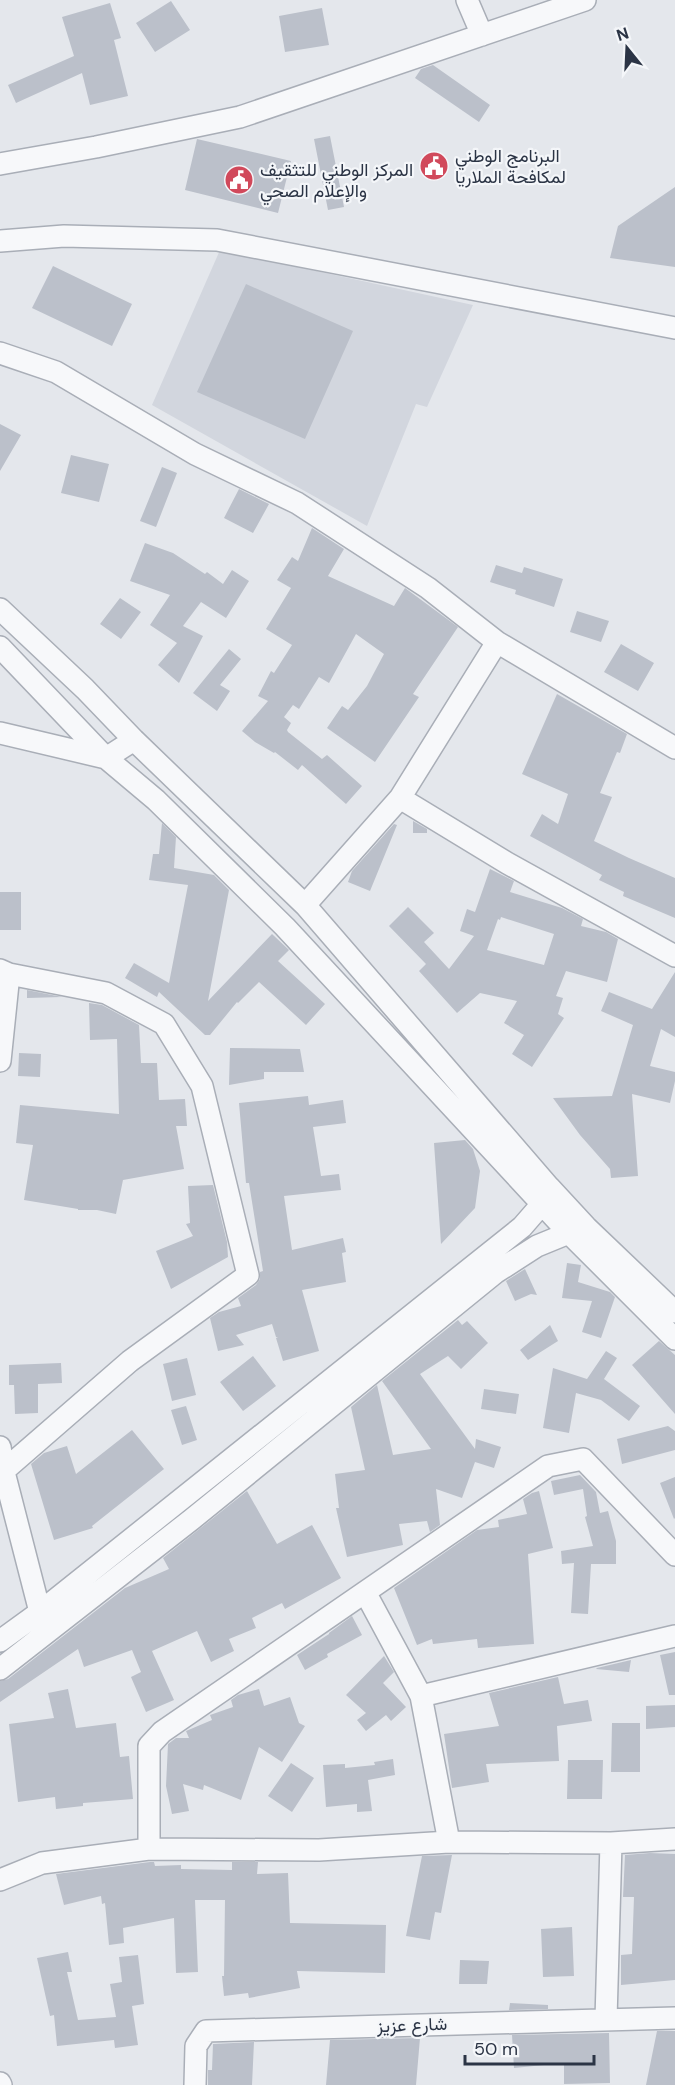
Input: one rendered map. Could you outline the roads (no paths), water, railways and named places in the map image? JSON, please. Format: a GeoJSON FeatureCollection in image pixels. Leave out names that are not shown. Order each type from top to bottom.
{"type":"FeatureCollection","features":[{"type":"Feature","properties":{"kind":"street"},"geometry":{"type":"LineString","coordinates":[[467,0],[482,35]]}},
{"type":"Feature","properties":{"kind":"street"},"geometry":{"type":"LineString","coordinates":[[0,164],[240,117],[585,0]]}},
{"type":"Feature","properties":{"kind":"street"},"geometry":{"type":"LineString","coordinates":[[0,241],[64,236],[217,240],[675,328]]}},
{"type":"Feature","properties":{"kind":"street"},"geometry":{"type":"LineString","coordinates":[[0,352],[56,372],[195,454],[297,503],[428,588],[497,642],[675,748]]}},
{"type":"Feature","properties":{"kind":"street"},"geometry":{"type":"LineString","coordinates":[[0,609],[85,688],[134,740],[305,905],[545,1195]]}},
{"type":"Feature","properties":{"kind":"street"},"geometry":{"type":"LineString","coordinates":[[305,905],[400,798],[497,642]]}},
{"type":"Feature","properties":{"kind":"street"},"geometry":{"type":"LineString","coordinates":[[0,647],[106,758],[156,800],[285,927],[545,1195],[675,1339]]}},
{"type":"Feature","properties":{"kind":"street"},"geometry":{"type":"LineString","coordinates":[[0,733],[106,758],[134,740]]}},
{"type":"Feature","properties":{"kind":"street"},"geometry":{"type":"LineString","coordinates":[[400,798],[507,863],[675,956]]}},
{"type":"Feature","properties":{"kind":"street"},"geometry":{"type":"LineString","coordinates":[[0,1061],[5,972],[106,993],[164,1024],[202,1086],[248,1275],[130,1361],[2,1473]]}},
{"type":"Feature","properties":{"kind":"street"},"geometry":{"type":"LineString","coordinates":[[0,1641],[40,1612],[522,1227],[545,1195]]}},
{"type":"Feature","properties":{"kind":"street"},"geometry":{"type":"LineString","coordinates":[[577,1230],[675,1312]]}},
{"type":"Feature","properties":{"kind":"street"},"geometry":{"type":"LineString","coordinates":[[0,1669],[191,1520],[495,1273],[529,1251],[577,1230]]}},
{"type":"Feature","properties":{"kind":"street"},"geometry":{"type":"LineString","coordinates":[[0,1447],[2,1473],[40,1612]]}},
{"type":"Feature","properties":{"kind":"street"},"geometry":{"type":"LineString","coordinates":[[149,1849],[149,1746],[162,1732],[548,1466],[583,1459],[675,1555]]}},
{"type":"Feature","properties":{"kind":"street"},"geometry":{"type":"LineString","coordinates":[[365,1592],[421,1696],[448,1842]]}},
{"type":"Feature","properties":{"kind":"street"},"geometry":{"type":"LineString","coordinates":[[421,1696],[675,1635]]}},
{"type":"Feature","properties":{"kind":"street"},"geometry":{"type":"LineString","coordinates":[[0,1880],[42,1863],[149,1849],[319,1850],[448,1842],[611,1843],[675,1839]]}},
{"type":"Feature","properties":{"kind":"street"},"geometry":{"type":"LineString","coordinates":[[606,2019],[611,1843]]}},
{"type":"Feature","properties":{"kind":"street","name":"شارع عزيز"},"geometry":{"type":"LineString","coordinates":[[195,2085],[196,2046],[206,2031],[675,2018]]}},
{"type":"Feature","properties":{"kind":"place","name":"البرنامج الوطني لمكافحة الملاريا"},"geometry":{"type":"Point","coordinates":[434,166]}},
{"type":"Feature","properties":{"kind":"place","name":"المركز الوطني للتثقيف والإعلام الصحي"},"geometry":{"type":"Point","coordinates":[239,180]}}]}
